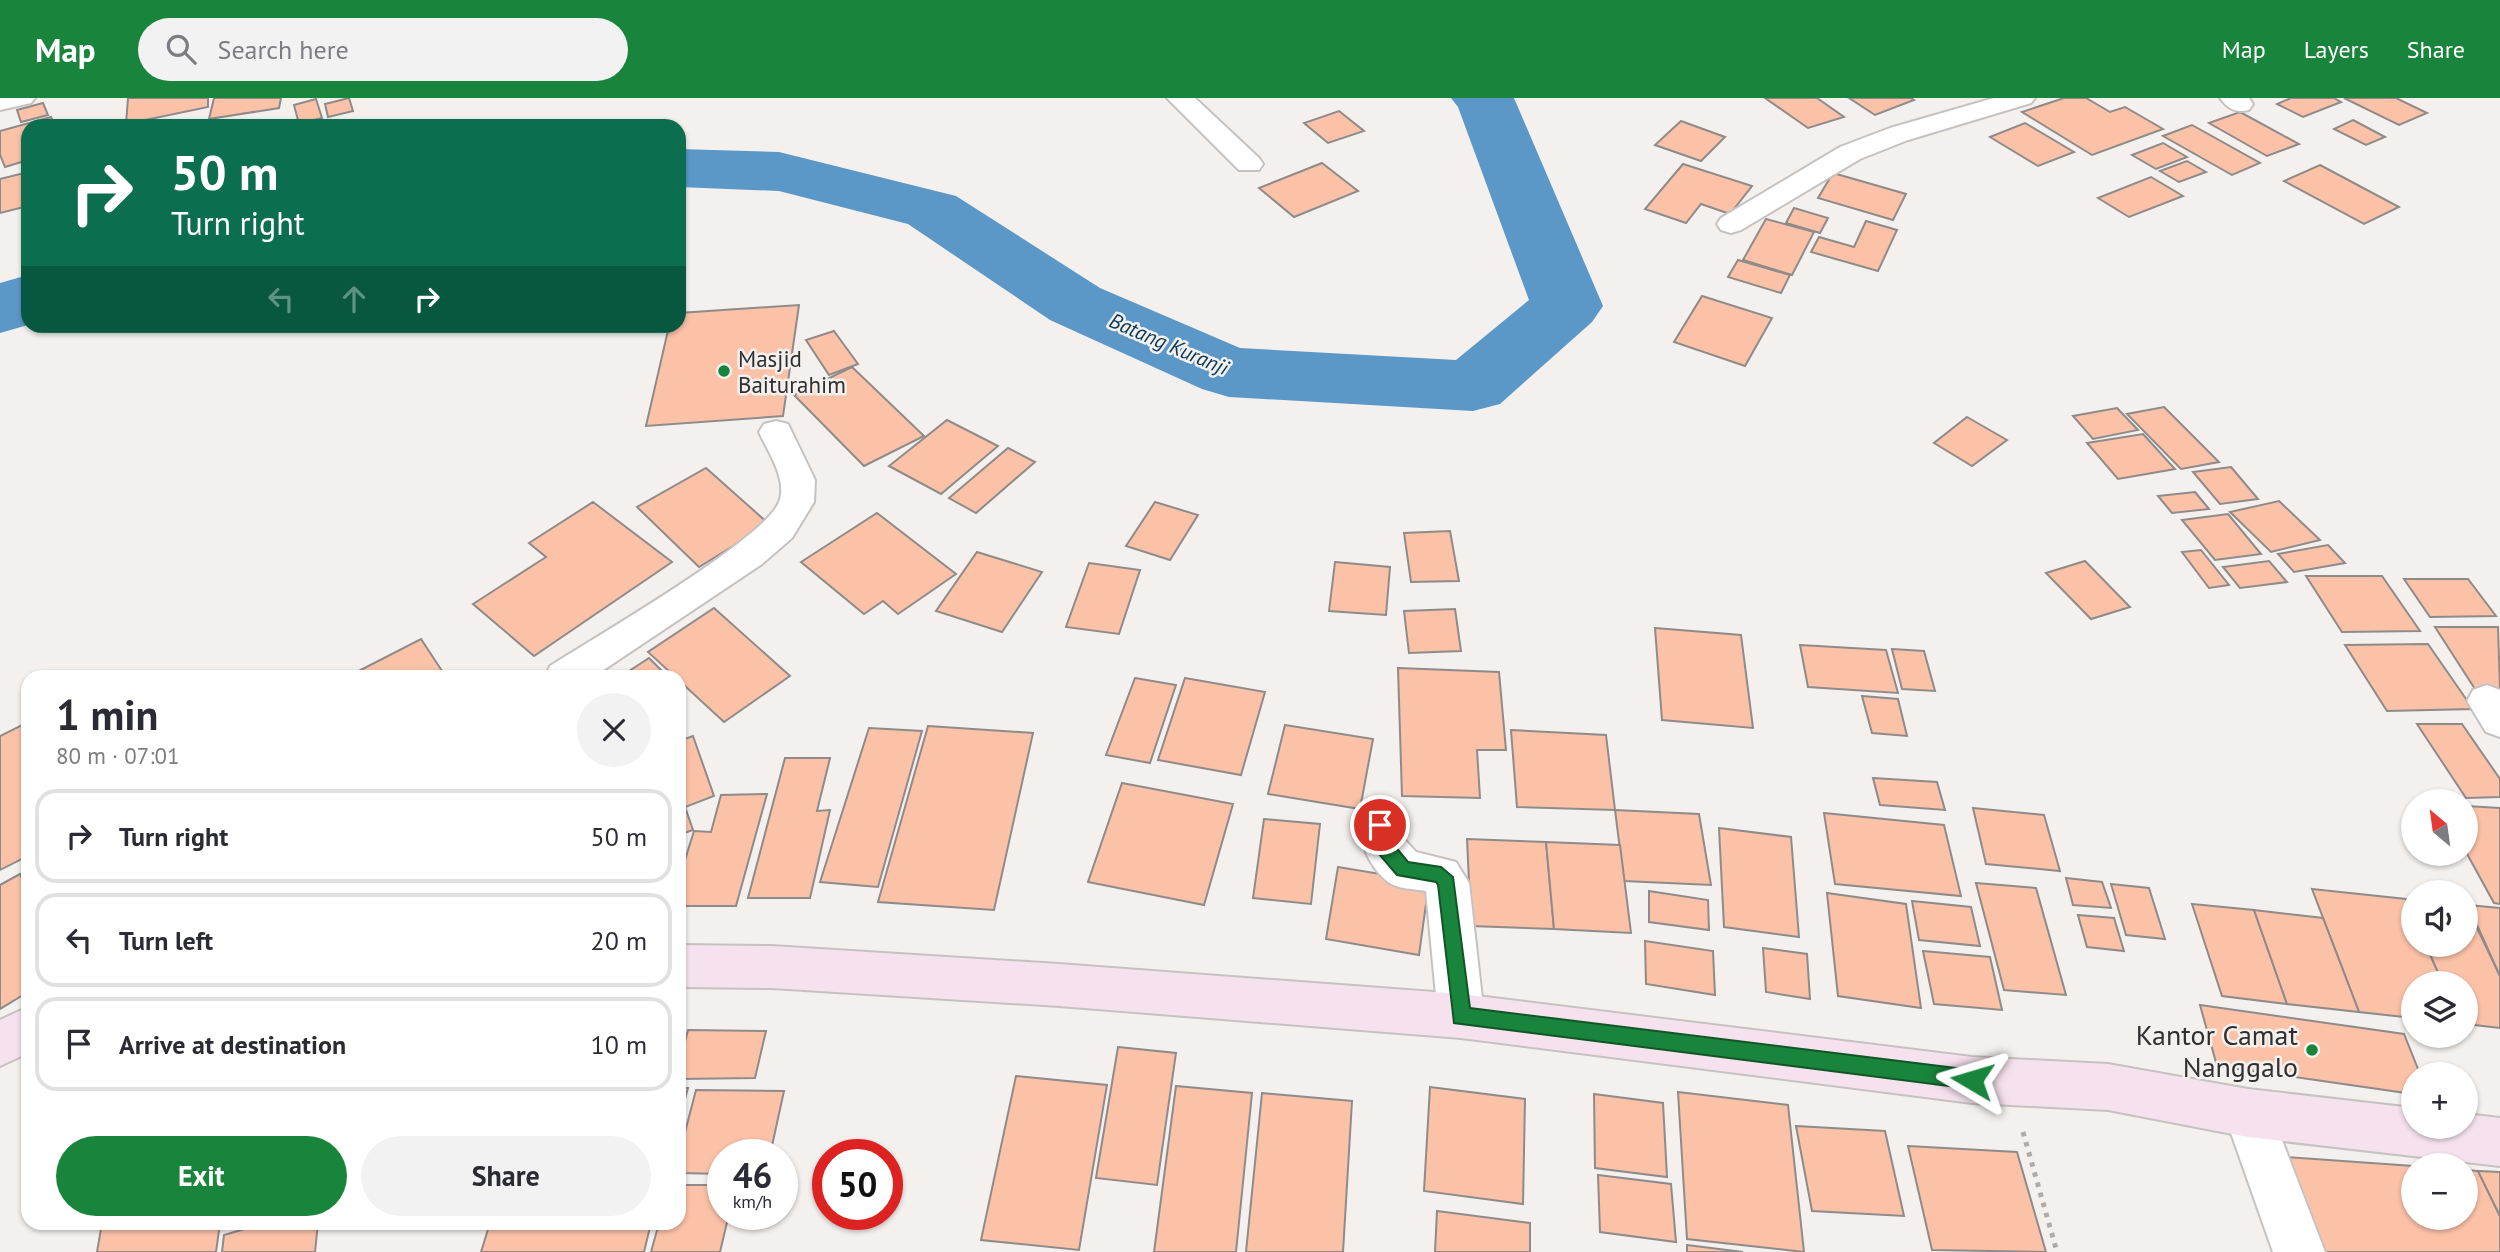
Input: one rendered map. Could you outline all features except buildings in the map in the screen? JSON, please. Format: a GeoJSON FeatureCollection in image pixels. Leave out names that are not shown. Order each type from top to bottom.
{"type":"FeatureCollection","features":[{"type":"Feature","properties":{"kind":"main road"},"geometry":{"type":"LineString","coordinates":[[686,966],[772,967],[1461,1016],[1972,1080],[2108,1087],[2248,1113],[2500,1142]]}},
{"type":"Feature","properties":{"kind":"main road"},"geometry":{"type":"LineString","coordinates":[[0,1044],[21,1033]]}},
{"type":"Feature","properties":{"kind":"street"},"geometry":{"type":"LineString","coordinates":[[0,102],[22,98]]}},
{"type":"Feature","properties":{"kind":"street"},"geometry":{"type":"LineString","coordinates":[[1180,98],[1249,164]]}},
{"type":"Feature","properties":{"kind":"street"},"geometry":{"type":"LineString","coordinates":[[1731,224],[1850,153],[1899,134],[2022,98]]}},
{"type":"Feature","properties":{"kind":"street"},"geometry":{"type":"LineString","coordinates":[[575,670],[748,555],[780,529],[797,502],[799,480],[776,432]]}},
{"type":"Feature","properties":{"kind":"street"},"geometry":{"type":"LineString","coordinates":[[1380,825],[1386,849],[1404,869],[1441,875],[1447,883],[1461,1016]]}},
{"type":"Feature","properties":{"kind":"street"},"geometry":{"type":"LineString","coordinates":[[2248,1113],[2299,1252]]}},
{"type":"Feature","properties":{"kind":"path"},"geometry":{"type":"LineString","coordinates":[[2009,1080],[2057,1252]]}},
{"type":"Feature","properties":{"kind":"waterway","name":"Batang Kuranji"},"geometry":{"type":"LineString","coordinates":[[686,168],[779,172],[932,210],[1075,304],[1229,372],[1473,386],[1567,306],[1487,103],[1482,98]]}},
{"type":"Feature","properties":{"kind":"waterway","name":"Batang Kuranji"},"geometry":{"type":"LineString","coordinates":[[0,310],[21,300]]}},
{"type":"Feature","properties":{"kind":"place","name":"Masjid Baiturahim"},"geometry":{"type":"Point","coordinates":[724,371]}},
{"type":"Feature","properties":{"kind":"place","name":"Kantor Camat Nanggalo"},"geometry":{"type":"Point","coordinates":[2312,1050]}},
{"type":"Feature","properties":{"kind":"route"},"geometry":{"type":"LineString","coordinates":[[1380,825],[1386,849],[1404,869],[1441,875],[1447,883],[1461,1016],[1972,1080]]}}]}
